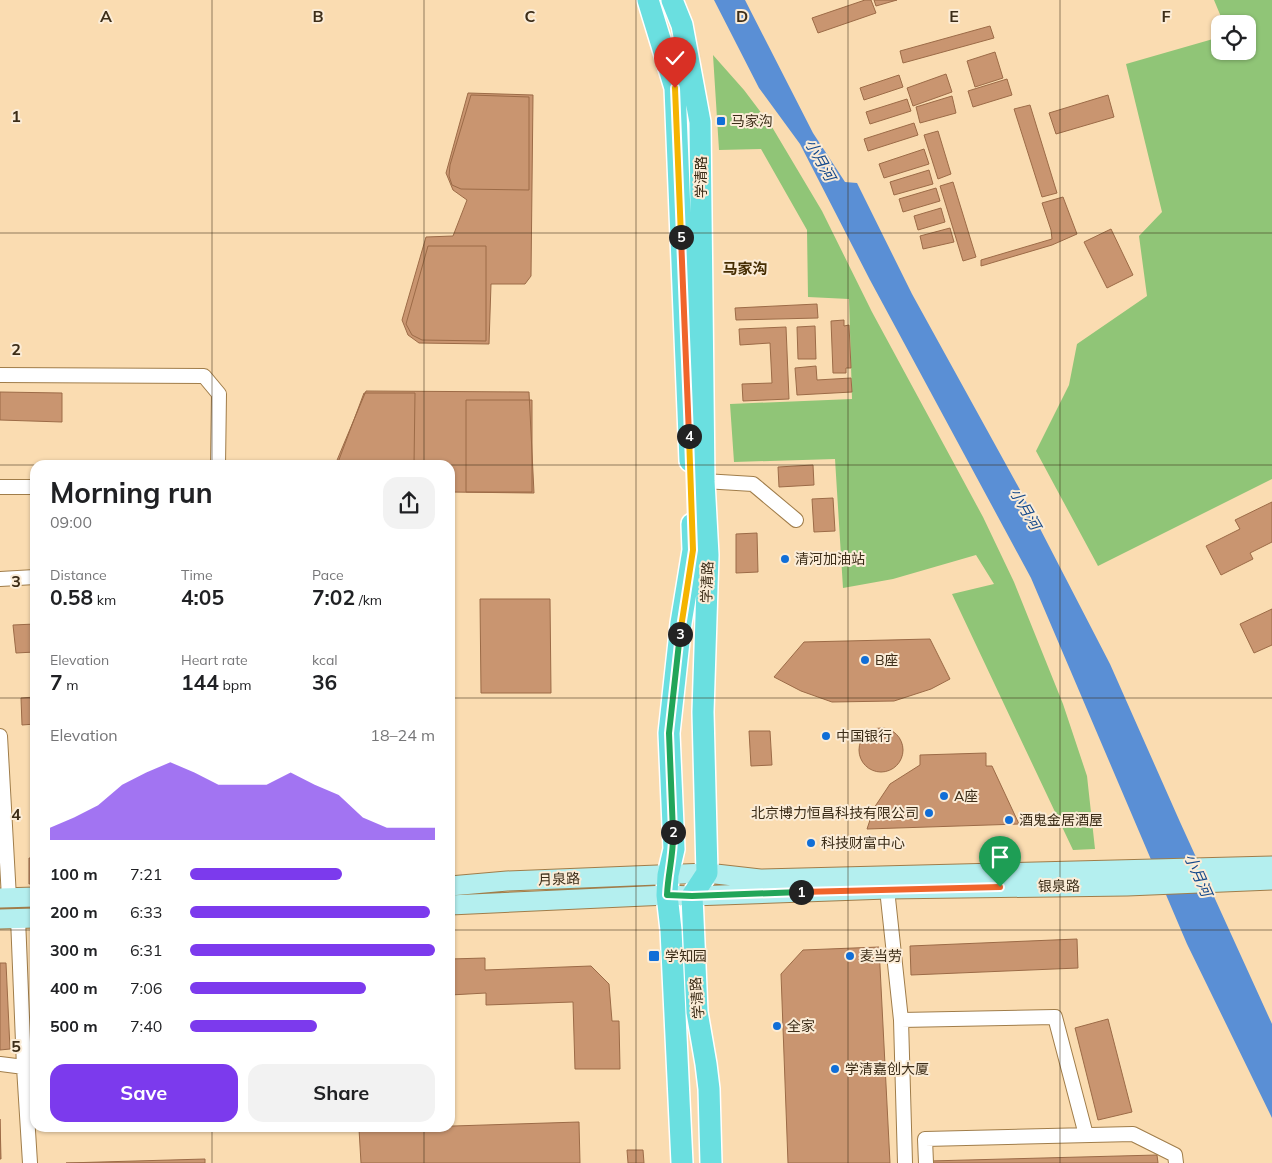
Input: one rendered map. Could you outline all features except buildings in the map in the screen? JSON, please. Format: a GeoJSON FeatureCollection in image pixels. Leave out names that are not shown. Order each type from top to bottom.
{"type":"FeatureCollection","features":[{"type":"Feature","properties":{"kind":"main road","name":"学清路"},"geometry":{"type":"LineString","coordinates":[[648,0],[675,88],[693,550],[681,623],[669,733],[674,850],[667,885],[671,930],[682,1163]]}},
{"type":"Feature","properties":{"kind":"main road","name":"学清路"},"geometry":{"type":"LineString","coordinates":[[672,0],[682,25],[700,122],[704,481],[708,555],[703,712],[706,873]]}},
{"type":"Feature","properties":{"kind":"main road","name":"银泉路"},"geometry":{"type":"LineString","coordinates":[[1247,874],[1272,866]]}},
{"type":"Feature","properties":{"kind":"main road","name":"银泉路"},"geometry":{"type":"LineString","coordinates":[[667,885],[706,873],[760,879],[1124,878]]}},
{"type":"Feature","properties":{"kind":"main road"},"geometry":{"type":"LineString","coordinates":[[692,896],[706,873]]}},
{"type":"Feature","properties":{"kind":"main road","name":"银泉路"},"geometry":{"type":"LineString","coordinates":[[667,885],[692,896],[1247,874],[1272,880]]}},
{"type":"Feature","properties":{"kind":"main road","name":"月泉路"},"geometry":{"type":"LineString","coordinates":[[455,886],[507,881],[667,885]]}},
{"type":"Feature","properties":{"kind":"main road","name":"月泉路"},"geometry":{"type":"LineString","coordinates":[[455,905],[667,885]]}},
{"type":"Feature","properties":{"kind":"main road","name":"学清路"},"geometry":{"type":"LineString","coordinates":[[692,896],[697,1012],[709,1089],[710,1163]]}},
{"type":"Feature","properties":{"kind":"main road"},"geometry":{"type":"LineString","coordinates":[[5,898],[30,897]]}},
{"type":"Feature","properties":{"kind":"street"},"geometry":{"type":"LineString","coordinates":[[0,374],[204,376],[219,394],[218,460]]}},
{"type":"Feature","properties":{"kind":"street"},"geometry":{"type":"LineString","coordinates":[[704,481],[753,484],[796,520]]}},
{"type":"Feature","properties":{"kind":"street"},"geometry":{"type":"LineString","coordinates":[[0,487],[30,487]]}},
{"type":"Feature","properties":{"kind":"street"},"geometry":{"type":"LineString","coordinates":[[0,579],[30,577]]}},
{"type":"Feature","properties":{"kind":"street"},"geometry":{"type":"LineString","coordinates":[[0,736],[5,898]]}},
{"type":"Feature","properties":{"kind":"street"},"geometry":{"type":"LineString","coordinates":[[887,889],[901,1020],[906,1163]]}},
{"type":"Feature","properties":{"kind":"street"},"geometry":{"type":"LineString","coordinates":[[18,918],[30,1163]]}},
{"type":"Feature","properties":{"kind":"street"},"geometry":{"type":"LineString","coordinates":[[901,1020],[1055,1017],[1086,1135]]}},
{"type":"Feature","properties":{"kind":"street"},"geometry":{"type":"LineString","coordinates":[[0,1064],[24,1067]]}},
{"type":"Feature","properties":{"kind":"street"},"geometry":{"type":"LineString","coordinates":[[926,1163],[924,1139],[1133,1134],[1176,1155],[1176,1163]]}},
{"type":"Feature","properties":{"kind":"green space"},"geometry":{"type":"Polygon","coordinates":[[[1214,0],[1272,0],[1272,479],[1098,566],[1036,451],[1069,385],[1077,344],[1147,296],[1139,236],[1162,212],[1126,64],[1211,40],[1211,60],[1256,60],[1256,15],[1220,15],[1214,0]]]}},
{"type":"Feature","properties":{"kind":"green space"},"geometry":{"type":"Polygon","coordinates":[[[713,55],[744,90],[772,127],[822,211],[872,312],[983,517],[1014,582],[1063,704],[1087,776],[1095,849],[1073,850],[952,594],[994,584],[976,555],[893,579],[843,588],[835,459],[734,462],[730,404],[852,399],[849,299],[808,297],[807,230],[761,149],[719,150],[713,55]]]}},
{"type":"Feature","properties":{"kind":"water","name":"小月河"},"geometry":{"type":"Polygon","coordinates":[[[714,0],[745,0],[813,133],[845,182],[857,183],[912,294],[1019,488],[1110,664],[1272,1024],[1272,1118],[1187,944],[1031,578],[870,280],[800,144],[759,88],[714,0]]]}},
{"type":"Feature","properties":{"kind":"place","name":"马家沟"},"geometry":{"type":"Point","coordinates":[721,121]}},
{"type":"Feature","properties":{"kind":"place","name":"清河加油站"},"geometry":{"type":"Point","coordinates":[785,559]}},
{"type":"Feature","properties":{"kind":"place","name":"B座"},"geometry":{"type":"Point","coordinates":[865,660]}},
{"type":"Feature","properties":{"kind":"place","name":"中国银行"},"geometry":{"type":"Point","coordinates":[826,736]}},
{"type":"Feature","properties":{"kind":"place","name":"A座"},"geometry":{"type":"Point","coordinates":[944,796]}},
{"type":"Feature","properties":{"kind":"place","name":"北京博力恒昌科技有限公司"},"geometry":{"type":"Point","coordinates":[929,813]}},
{"type":"Feature","properties":{"kind":"place","name":"酒鬼金居酒屋"},"geometry":{"type":"Point","coordinates":[1009,820]}},
{"type":"Feature","properties":{"kind":"place","name":"科技财富中心"},"geometry":{"type":"Point","coordinates":[811,843]}},
{"type":"Feature","properties":{"kind":"place","name":"学知园"},"geometry":{"type":"Point","coordinates":[654,956]}},
{"type":"Feature","properties":{"kind":"place","name":"麦当劳"},"geometry":{"type":"Point","coordinates":[850,956]}},
{"type":"Feature","properties":{"kind":"place","name":"全家"},"geometry":{"type":"Point","coordinates":[777,1026]}},
{"type":"Feature","properties":{"kind":"place","name":"学清嘉创大厦"},"geometry":{"type":"Point","coordinates":[835,1069]}},
{"type":"Feature","properties":{"kind":"district","name":"马家沟"},"geometry":{"type":"Point","coordinates":[745,269]}},
{"type":"Feature","properties":{"kind":"route"},"geometry":{"type":"LineString","coordinates":[[675,88],[693,550],[681,623],[669,733],[674,850],[668,875],[667,895],[692,896],[1000,887]]}}]}
